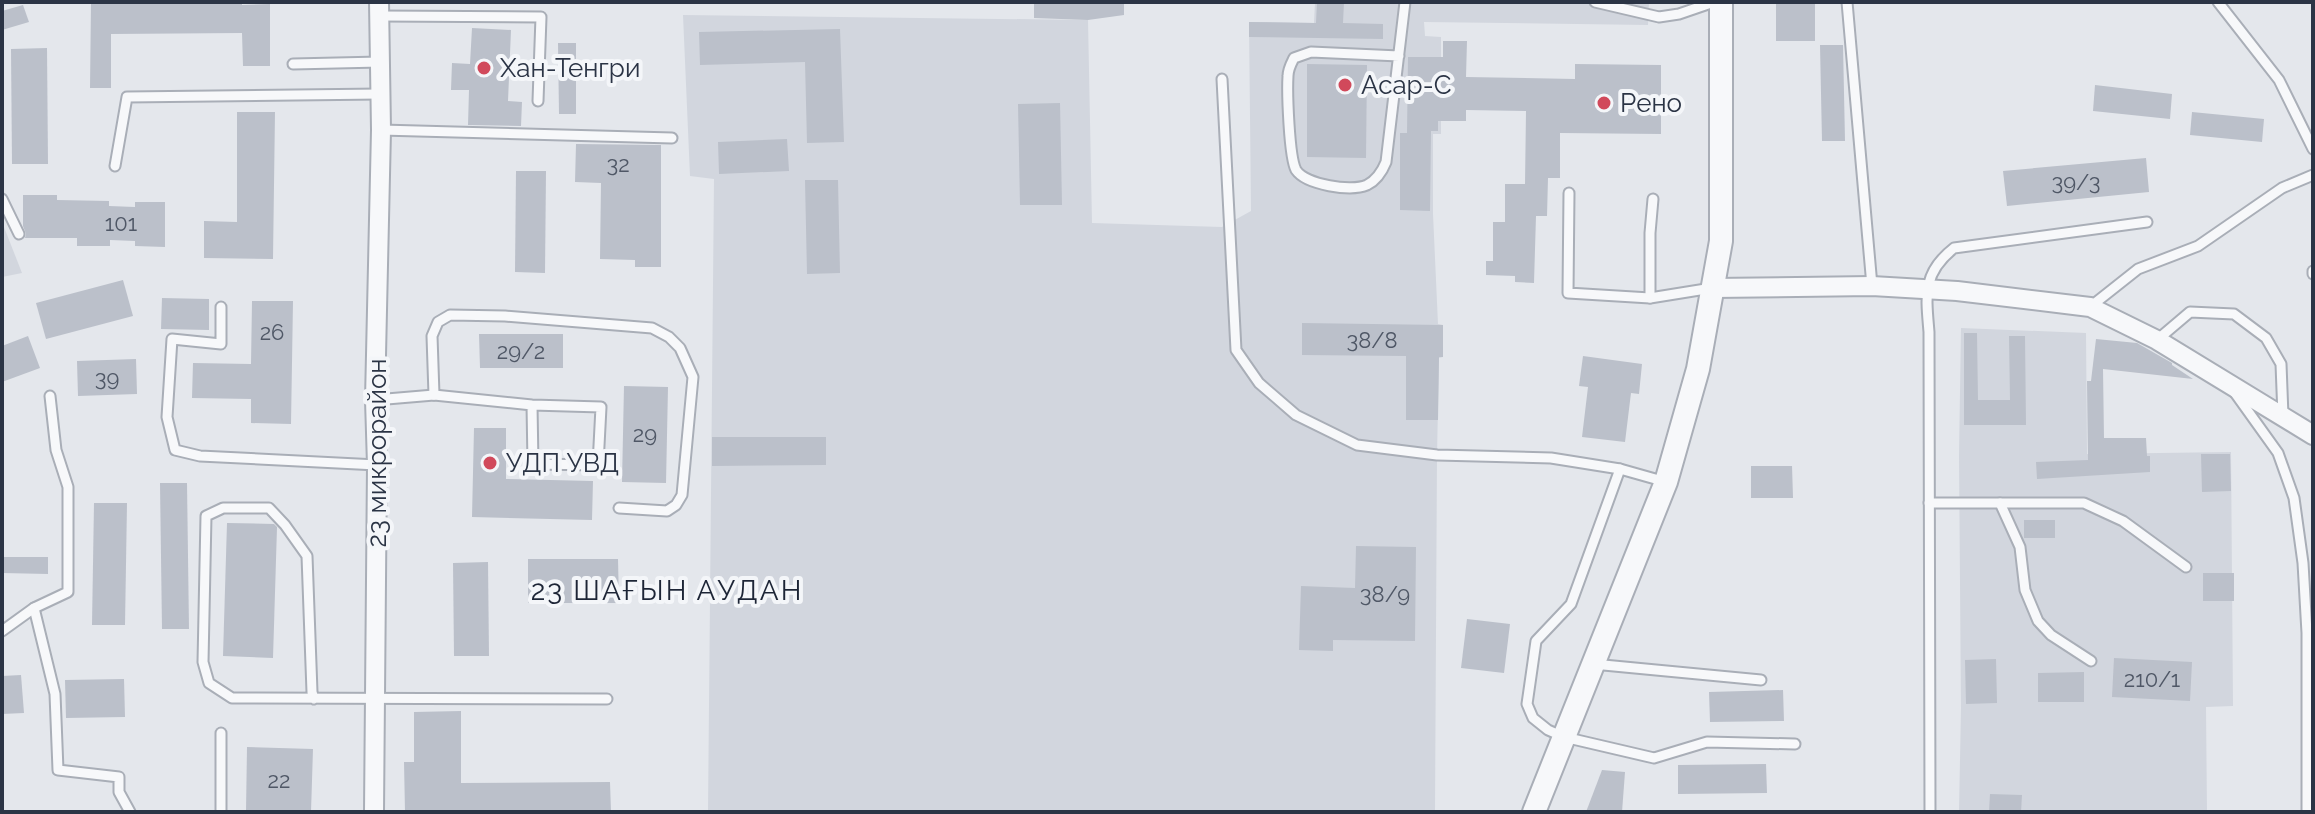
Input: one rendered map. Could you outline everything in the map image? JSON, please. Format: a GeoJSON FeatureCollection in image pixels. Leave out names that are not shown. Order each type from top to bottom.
{"type":"FeatureCollection","features":[{"type":"Feature","properties":{"kind":"street"},"geometry":{"type":"LineString","coordinates":[[1534,812],[1666,482],[1698,369],[1721,241],[1721,2]]}},
{"type":"Feature","properties":{"kind":"street","name":"23 микрорайон"},"geometry":{"type":"LineString","coordinates":[[374,812],[375,400],[381,130],[379,9]]}},
{"type":"Feature","properties":{"kind":"street"},"geometry":{"type":"LineString","coordinates":[[1713,288],[1872,286],[2011,296],[2090,307],[2157,340],[2313,435]]}},
{"type":"Feature","properties":{"kind":"lane"},"geometry":{"type":"LineString","coordinates":[[1399,56],[1311,52],[1294,58],[1288,73],[1292,155],[1296,169],[1303,177],[1313,183],[1358,187],[1379,177],[1386,162],[1399,56],[1405,2]]}},
{"type":"Feature","properties":{"kind":"lane"},"geometry":{"type":"LineString","coordinates":[[1595,2],[1659,17],[1714,2]]}},
{"type":"Feature","properties":{"kind":"lane"},"geometry":{"type":"LineString","coordinates":[[1679,2],[1679,14]]}},
{"type":"Feature","properties":{"kind":"lane"},"geometry":{"type":"LineString","coordinates":[[1847,2],[1872,286]]}},
{"type":"Feature","properties":{"kind":"lane"},"geometry":{"type":"LineString","coordinates":[[2218,2],[2279,80],[2313,149]]}},
{"type":"Feature","properties":{"kind":"lane"},"geometry":{"type":"LineString","coordinates":[[379,9],[541,17],[538,101]]}},
{"type":"Feature","properties":{"kind":"lane"},"geometry":{"type":"LineString","coordinates":[[293,64],[380,62]]}},
{"type":"Feature","properties":{"kind":"lane"},"geometry":{"type":"LineString","coordinates":[[1222,79],[1236,350],[1259,383],[1296,415],[1357,445],[1437,455],[1551,458],[1620,469],[1666,482]]}},
{"type":"Feature","properties":{"kind":"lane"},"geometry":{"type":"LineString","coordinates":[[115,166],[127,97],[380,94]]}},
{"type":"Feature","properties":{"kind":"lane"},"geometry":{"type":"LineString","coordinates":[[381,130],[672,138]]}},
{"type":"Feature","properties":{"kind":"lane"},"geometry":{"type":"LineString","coordinates":[[2090,307],[2138,269],[2198,246],[2282,188],[2313,175]]}},
{"type":"Feature","properties":{"kind":"lane"},"geometry":{"type":"LineString","coordinates":[[1569,193],[1568,293],[1650,298],[1713,288]]}},
{"type":"Feature","properties":{"kind":"lane"},"geometry":{"type":"LineString","coordinates":[[2,199],[19,234]]}},
{"type":"Feature","properties":{"kind":"lane"},"geometry":{"type":"LineString","coordinates":[[1650,298],[1653,199]]}},
{"type":"Feature","properties":{"kind":"lane"},"geometry":{"type":"LineString","coordinates":[[1930,812],[1929,332],[1926,289],[1940,259],[1954,248],[2147,222]]}},
{"type":"Feature","properties":{"kind":"lane"},"geometry":{"type":"LineString","coordinates":[[221,307],[221,344],[172,339],[167,417],[175,450],[200,456],[377,465]]}},
{"type":"Feature","properties":{"kind":"lane"},"geometry":{"type":"LineString","coordinates":[[2157,340],[2190,312],[2234,314],[2266,338],[2281,364],[2283,417]]}},
{"type":"Feature","properties":{"kind":"lane"},"geometry":{"type":"LineString","coordinates":[[434,395],[432,336],[438,322],[450,315],[505,316],[652,328],[669,337],[680,348],[693,377],[682,495],[676,505],[667,511],[619,508]]}},
{"type":"Feature","properties":{"kind":"lane"},"geometry":{"type":"LineString","coordinates":[[2229,384],[2278,453],[2294,498],[2303,563],[2306,619],[2307,812]]}},
{"type":"Feature","properties":{"kind":"lane"},"geometry":{"type":"LineString","coordinates":[[375,400],[434,395],[532,405],[601,407],[598,465],[533,464],[532,405]]}},
{"type":"Feature","properties":{"kind":"lane"},"geometry":{"type":"LineString","coordinates":[[2,631],[34,608],[68,592],[68,487],[56,450],[50,396]]}},
{"type":"Feature","properties":{"kind":"lane"},"geometry":{"type":"LineString","coordinates":[[1620,469],[1571,604],[1536,641],[1527,704],[1533,718],[1564,737],[1654,758],[1707,742],[1795,744]]}},
{"type":"Feature","properties":{"kind":"lane"},"geometry":{"type":"LineString","coordinates":[[1929,503],[2084,503],[2123,521],[2186,567]]}},
{"type":"Feature","properties":{"kind":"lane"},"geometry":{"type":"LineString","coordinates":[[2000,503],[2020,547],[2025,590],[2038,621],[2051,635],[2091,661]]}},
{"type":"Feature","properties":{"kind":"lane"},"geometry":{"type":"LineString","coordinates":[[314,699],[307,556],[269,508],[223,508],[206,516],[203,662],[209,683],[232,698],[314,699],[376,697],[607,699]]}},
{"type":"Feature","properties":{"kind":"lane"},"geometry":{"type":"LineString","coordinates":[[34,608],[55,694],[58,770],[119,777],[119,792],[130,812]]}},
{"type":"Feature","properties":{"kind":"lane"},"geometry":{"type":"LineString","coordinates":[[1593,664],[1761,680]]}},
{"type":"Feature","properties":{"kind":"lane"},"geometry":{"type":"LineString","coordinates":[[221,733],[221,812]]}},
{"type":"Feature","properties":{"kind":"shaded area"},"geometry":{"type":"Polygon","coordinates":[[[1315,2],[1649,2],[1648,25],[1424,22],[1425,36],[1441,37],[1441,134],[1433,134],[1438,324],[1443,325],[1443,357],[1439,358],[1437,455],[1435,812],[708,812],[714,179],[690,176],[683,15],[1088,20],[1092,223],[1222,227],[1251,211],[1249,22],[1314,23],[1315,2]]]}},
{"type":"Feature","properties":{"kind":"shaded area"},"geometry":{"type":"Polygon","coordinates":[[[2,222],[22,273],[2,277],[2,222]]]}},
{"type":"Feature","properties":{"kind":"shaded area"},"geometry":{"type":"Polygon","coordinates":[[[1961,328],[2086,333],[2087,454],[2231,452],[2233,706],[2206,707],[2207,812],[1959,812],[1961,328]]]}},
{"type":"Feature","properties":{"kind":"building"},"geometry":{"type":"Polygon","coordinates":[[[91,2],[270,4],[270,66],[243,66],[242,33],[111,34],[111,88],[90,88],[91,2]]]}},
{"type":"Feature","properties":{"kind":"building"},"geometry":{"type":"Polygon","coordinates":[[[1034,2],[1124,2],[1124,15],[1088,20],[1034,18],[1034,2]]]}},
{"type":"Feature","properties":{"kind":"building"},"geometry":{"type":"Polygon","coordinates":[[[1317,2],[1344,2],[1343,23],[1383,24],[1383,39],[1249,37],[1249,22],[1316,23],[1317,2]]]}},
{"type":"Feature","properties":{"kind":"building"},"geometry":{"type":"Polygon","coordinates":[[[1776,2],[1815,2],[1815,41],[1776,41],[1776,2]]]}},
{"type":"Feature","properties":{"kind":"building"},"geometry":{"type":"Polygon","coordinates":[[[23,5],[29,22],[2,30],[2,11],[23,5]]]}},
{"type":"Feature","properties":{"kind":"building"},"geometry":{"type":"Polygon","coordinates":[[[472,28],[511,30],[508,101],[522,102],[521,126],[468,125],[469,90],[451,90],[452,63],[470,64],[472,28]]]}},
{"type":"Feature","properties":{"kind":"building"},"geometry":{"type":"Polygon","coordinates":[[[840,29],[844,142],[807,143],[805,62],[700,65],[699,32],[840,29]]]}},
{"type":"Feature","properties":{"kind":"building"},"geometry":{"type":"Polygon","coordinates":[[[1443,41],[1467,41],[1466,77],[1575,79],[1575,64],[1661,65],[1661,134],[1560,133],[1560,178],[1548,178],[1547,216],[1536,216],[1534,283],[1515,282],[1515,276],[1486,275],[1486,261],[1493,261],[1493,222],[1505,222],[1505,184],[1525,184],[1526,111],[1466,110],[1466,121],[1438,121],[1438,131],[1431,131],[1430,211],[1400,210],[1400,133],[1407,133],[1408,57],[1443,57],[1443,41]]]}},
{"type":"Feature","properties":{"kind":"building"},"geometry":{"type":"Polygon","coordinates":[[[558,43],[576,43],[576,114],[559,114],[558,43]]]}},
{"type":"Feature","properties":{"kind":"building"},"geometry":{"type":"Polygon","coordinates":[[[1820,45],[1843,45],[1845,141],[1822,141],[1820,45]]]}},
{"type":"Feature","properties":{"kind":"building"},"geometry":{"type":"Polygon","coordinates":[[[47,48],[48,164],[12,164],[11,49],[47,48]]]}},
{"type":"Feature","properties":{"kind":"building"},"geometry":{"type":"Polygon","coordinates":[[[1307,64],[1367,65],[1366,158],[1307,157],[1307,64]]]}},
{"type":"Feature","properties":{"kind":"building"},"geometry":{"type":"Polygon","coordinates":[[[2095,85],[2172,94],[2170,119],[2093,111],[2095,85]]]}},
{"type":"Feature","properties":{"kind":"building"},"geometry":{"type":"Polygon","coordinates":[[[1060,103],[1062,205],[1020,205],[1018,104],[1060,103]]]}},
{"type":"Feature","properties":{"kind":"building"},"geometry":{"type":"Polygon","coordinates":[[[237,112],[275,112],[273,259],[204,258],[204,221],[237,222],[237,112]]]}},
{"type":"Feature","properties":{"kind":"building"},"geometry":{"type":"Polygon","coordinates":[[[2192,112],[2264,119],[2262,142],[2190,135],[2192,112]]]}},
{"type":"Feature","properties":{"kind":"building"},"geometry":{"type":"Polygon","coordinates":[[[787,139],[789,171],[719,174],[718,142],[787,139]]]}},
{"type":"Feature","properties":{"kind":"building"},"geometry":{"type":"Polygon","coordinates":[[[576,144],[661,145],[661,267],[635,267],[635,260],[600,259],[601,183],[575,182],[576,144]]]}},
{"type":"Feature","properties":{"kind":"building"},"geometry":{"type":"Polygon","coordinates":[[[2146,158],[2149,192],[2007,206],[2003,171],[2146,158]]]}},
{"type":"Feature","properties":{"kind":"building"},"geometry":{"type":"Polygon","coordinates":[[[516,171],[546,171],[545,273],[515,272],[516,171]]]}},
{"type":"Feature","properties":{"kind":"building"},"geometry":{"type":"Polygon","coordinates":[[[805,180],[838,180],[840,273],[807,274],[805,180]]]}},
{"type":"Feature","properties":{"kind":"building"},"geometry":{"type":"Polygon","coordinates":[[[23,195],[57,195],[57,200],[109,201],[109,206],[135,207],[135,202],[165,202],[165,247],[135,246],[135,241],[110,240],[110,246],[77,246],[77,238],[25,238],[23,195]]]}},
{"type":"Feature","properties":{"kind":"building"},"geometry":{"type":"Polygon","coordinates":[[[123,280],[133,316],[46,339],[36,303],[123,280]]]}},
{"type":"Feature","properties":{"kind":"building"},"geometry":{"type":"Polygon","coordinates":[[[162,298],[209,299],[209,330],[161,329],[162,298]]]}},
{"type":"Feature","properties":{"kind":"building"},"geometry":{"type":"Polygon","coordinates":[[[252,301],[293,301],[291,424],[251,423],[251,399],[192,398],[193,363],[251,364],[252,301]]]}},
{"type":"Feature","properties":{"kind":"building"},"geometry":{"type":"Polygon","coordinates":[[[1302,323],[1443,325],[1438,420],[1406,420],[1406,356],[1302,355],[1302,323]]]}},
{"type":"Feature","properties":{"kind":"building"},"geometry":{"type":"Polygon","coordinates":[[[1964,333],[1977,333],[1978,400],[2010,400],[2009,336],[2025,336],[2026,425],[1964,425],[1964,333]]]}},
{"type":"Feature","properties":{"kind":"building"},"geometry":{"type":"Polygon","coordinates":[[[479,334],[563,334],[563,368],[480,368],[479,334]]]}},
{"type":"Feature","properties":{"kind":"building"},"geometry":{"type":"Polygon","coordinates":[[[28,336],[40,368],[2,382],[2,346],[28,336]]]}},
{"type":"Feature","properties":{"kind":"building"},"geometry":{"type":"Polygon","coordinates":[[[2096,339],[2137,343],[2193,379],[2103,369],[2104,438],[2146,438],[2150,472],[2037,479],[2036,462],[2088,460],[2087,381],[2091,381],[2096,339]]]}},
{"type":"Feature","properties":{"kind":"building"},"geometry":{"type":"Polygon","coordinates":[[[1583,356],[1642,364],[1639,394],[1631,393],[1625,442],[1582,437],[1588,387],[1579,386],[1583,356]]]}},
{"type":"Feature","properties":{"kind":"building"},"geometry":{"type":"Polygon","coordinates":[[[136,359],[137,394],[78,396],[77,361],[136,359]]]}},
{"type":"Feature","properties":{"kind":"building"},"geometry":{"type":"Polygon","coordinates":[[[624,386],[668,387],[666,483],[622,482],[624,386]]]}},
{"type":"Feature","properties":{"kind":"building"},"geometry":{"type":"Polygon","coordinates":[[[474,428],[506,428],[506,479],[593,481],[592,520],[472,517],[474,428]]]}},
{"type":"Feature","properties":{"kind":"building"},"geometry":{"type":"Polygon","coordinates":[[[712,437],[826,437],[826,465],[712,466],[712,437]]]}},
{"type":"Feature","properties":{"kind":"building"},"geometry":{"type":"Polygon","coordinates":[[[2201,454],[2230,454],[2231,491],[2202,492],[2201,454]]]}},
{"type":"Feature","properties":{"kind":"building"},"geometry":{"type":"Polygon","coordinates":[[[1751,466],[1792,466],[1793,498],[1751,498],[1751,466]]]}},
{"type":"Feature","properties":{"kind":"building"},"geometry":{"type":"Polygon","coordinates":[[[160,483],[187,483],[189,629],[162,629],[160,483]]]}},
{"type":"Feature","properties":{"kind":"building"},"geometry":{"type":"Polygon","coordinates":[[[94,503],[127,503],[125,625],[92,625],[94,503]]]}},
{"type":"Feature","properties":{"kind":"building"},"geometry":{"type":"Polygon","coordinates":[[[2024,520],[2055,520],[2055,538],[2024,538],[2024,520]]]}},
{"type":"Feature","properties":{"kind":"building"},"geometry":{"type":"Polygon","coordinates":[[[227,523],[274,524],[277,527],[273,658],[223,656],[227,523]]]}},
{"type":"Feature","properties":{"kind":"building"},"geometry":{"type":"Polygon","coordinates":[[[1356,546],[1416,547],[1415,641],[1333,640],[1333,651],[1299,650],[1301,586],[1355,588],[1356,546]]]}},
{"type":"Feature","properties":{"kind":"building"},"geometry":{"type":"Polygon","coordinates":[[[2,557],[48,557],[48,574],[2,573],[2,557]]]}},
{"type":"Feature","properties":{"kind":"building"},"geometry":{"type":"Polygon","coordinates":[[[528,559],[618,559],[619,603],[528,603],[528,559]]]}},
{"type":"Feature","properties":{"kind":"building"},"geometry":{"type":"Polygon","coordinates":[[[488,562],[489,656],[454,656],[453,563],[488,562]]]}},
{"type":"Feature","properties":{"kind":"building"},"geometry":{"type":"Polygon","coordinates":[[[2203,573],[2234,573],[2234,601],[2203,601],[2203,573]]]}},
{"type":"Feature","properties":{"kind":"building"},"geometry":{"type":"Polygon","coordinates":[[[1467,619],[1510,624],[1504,673],[1461,668],[1467,619]]]}},
{"type":"Feature","properties":{"kind":"building"},"geometry":{"type":"Polygon","coordinates":[[[2114,658],[2192,662],[2190,701],[2112,697],[2114,658]]]}},
{"type":"Feature","properties":{"kind":"building"},"geometry":{"type":"Polygon","coordinates":[[[1996,659],[1997,703],[1966,704],[1965,660],[1996,659]]]}},
{"type":"Feature","properties":{"kind":"building"},"geometry":{"type":"Polygon","coordinates":[[[2084,672],[2084,702],[2038,702],[2038,673],[2084,672]]]}},
{"type":"Feature","properties":{"kind":"building"},"geometry":{"type":"Polygon","coordinates":[[[21,675],[24,713],[2,714],[2,676],[21,675]]]}},
{"type":"Feature","properties":{"kind":"building"},"geometry":{"type":"Polygon","coordinates":[[[124,679],[125,717],[66,718],[65,680],[124,679]]]}},
{"type":"Feature","properties":{"kind":"building"},"geometry":{"type":"Polygon","coordinates":[[[1783,690],[1784,721],[1710,722],[1709,692],[1783,690]]]}},
{"type":"Feature","properties":{"kind":"building"},"geometry":{"type":"Polygon","coordinates":[[[461,711],[461,783],[610,782],[611,812],[405,812],[404,762],[414,762],[414,712],[461,711]]]}},
{"type":"Feature","properties":{"kind":"building"},"geometry":{"type":"Polygon","coordinates":[[[247,747],[313,749],[311,812],[246,812],[247,747]]]}},
{"type":"Feature","properties":{"kind":"building"},"geometry":{"type":"Polygon","coordinates":[[[1766,764],[1767,793],[1678,794],[1678,765],[1766,764]]]}},
{"type":"Feature","properties":{"kind":"building"},"geometry":{"type":"Polygon","coordinates":[[[1602,770],[1625,772],[1622,812],[1586,812],[1602,770]]]}},
{"type":"Feature","properties":{"kind":"building"},"geometry":{"type":"Polygon","coordinates":[[[1990,794],[2022,795],[2021,812],[1989,812],[1990,794]]]}},
{"type":"Feature","properties":{"kind":"place","name":"Хан-Тенгри"},"geometry":{"type":"Point","coordinates":[484,68]}},
{"type":"Feature","properties":{"kind":"place","name":"Асар-С"},"geometry":{"type":"Point","coordinates":[1345,85]}},
{"type":"Feature","properties":{"kind":"place","name":"Рено"},"geometry":{"type":"Point","coordinates":[1604,103]}},
{"type":"Feature","properties":{"kind":"place","name":"УДП УВД"},"geometry":{"type":"Point","coordinates":[490,463]}},
{"type":"Feature","properties":{"kind":"district","name":"23 ШАҒЫН АУДАН"},"geometry":{"type":"Point","coordinates":[667,590]}}]}
